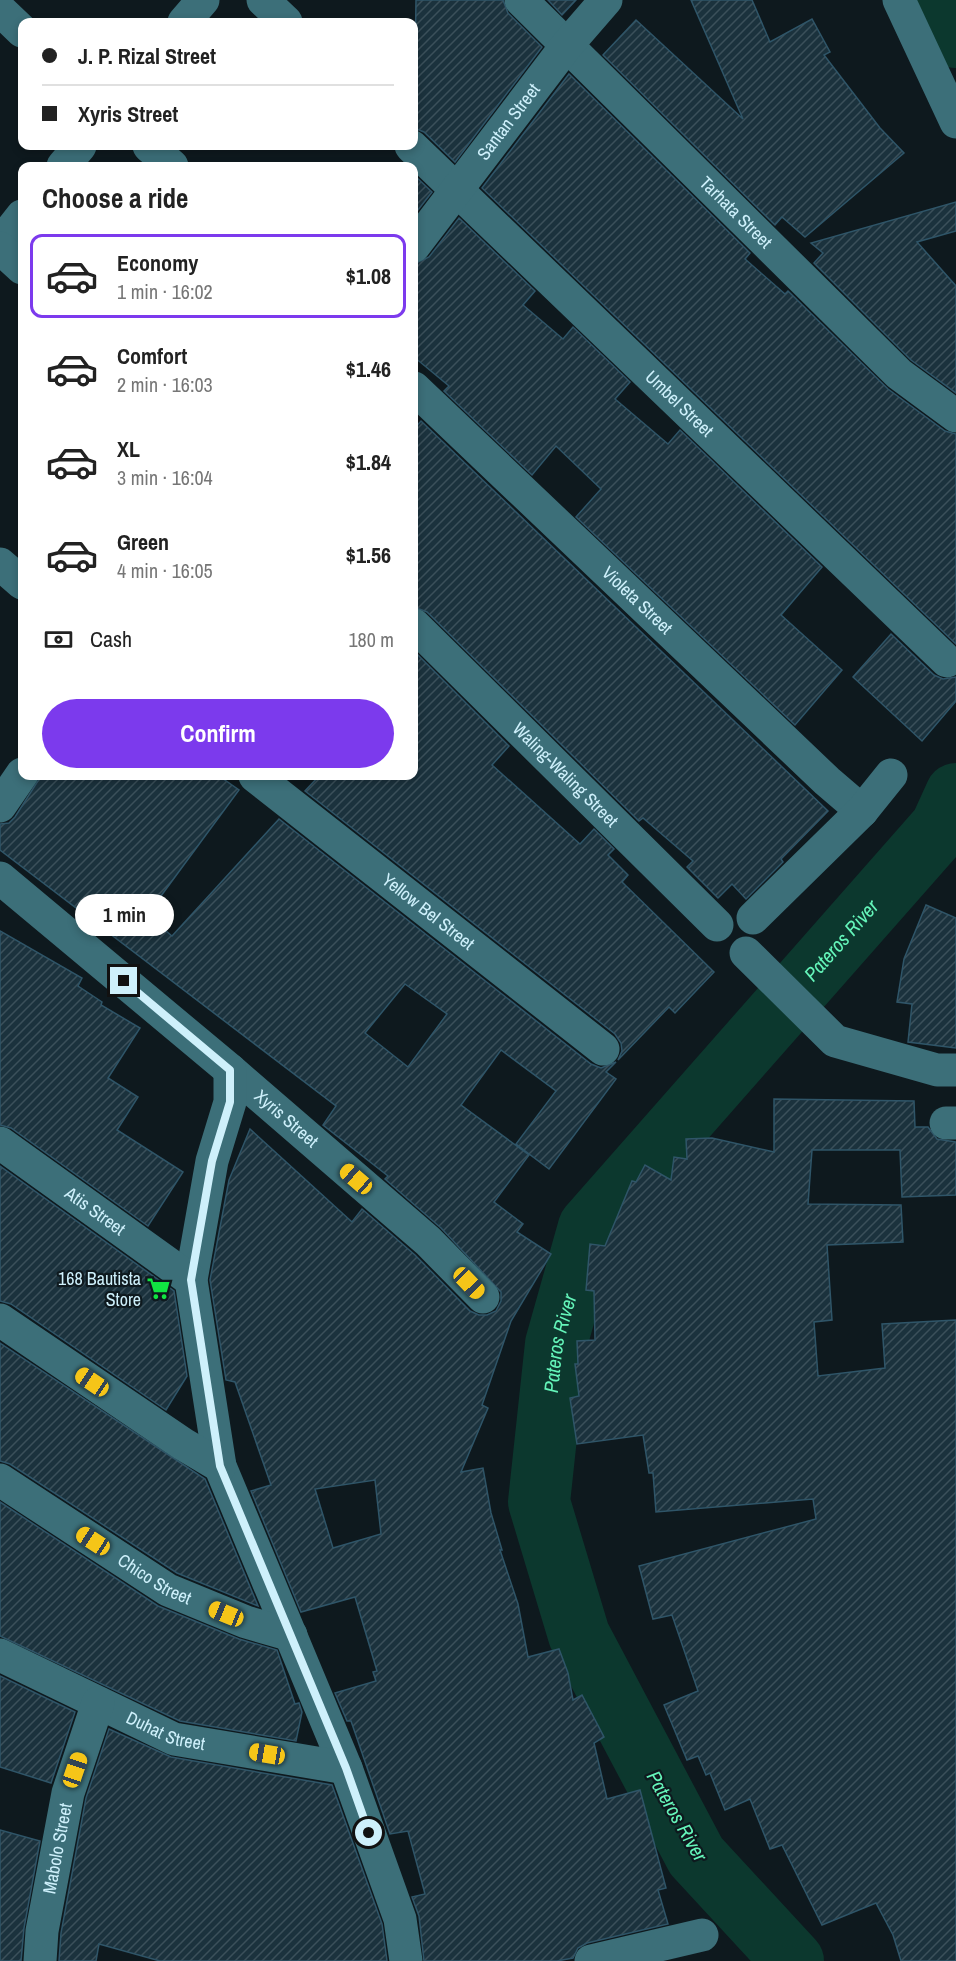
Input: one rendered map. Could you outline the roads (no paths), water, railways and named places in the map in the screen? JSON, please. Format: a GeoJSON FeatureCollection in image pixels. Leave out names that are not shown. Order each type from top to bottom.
{"type":"FeatureCollection","features":[{"type":"Feature","properties":{"kind":"street"},"geometry":{"type":"LineString","coordinates":[[187,18],[203,0]]}},
{"type":"Feature","properties":{"kind":"street"},"geometry":{"type":"LineString","coordinates":[[263,0],[282,18]]}},
{"type":"Feature","properties":{"kind":"street","name":"Tarhata Street"},"geometry":{"type":"LineString","coordinates":[[521,0],[899,374],[956,416]]}},
{"type":"Feature","properties":{"kind":"street","name":"Santan Street"},"geometry":{"type":"LineString","coordinates":[[418,241],[567,45],[606,0]]}},
{"type":"Feature","properties":{"kind":"street"},"geometry":{"type":"LineString","coordinates":[[899,0],[956,122]]}},
{"type":"Feature","properties":{"kind":"street"},"geometry":{"type":"LineString","coordinates":[[0,10],[18,27]]}},
{"type":"Feature","properties":{"kind":"street"},"geometry":{"type":"LineString","coordinates":[[66,162],[77,150]]}},
{"type":"Feature","properties":{"kind":"street"},"geometry":{"type":"LineString","coordinates":[[154,150],[167,162]]}},
{"type":"Feature","properties":{"kind":"street","name":"Umbel Street"},"geometry":{"type":"LineString","coordinates":[[415,150],[947,661]]}},
{"type":"Feature","properties":{"kind":"street"},"geometry":{"type":"LineString","coordinates":[[18,221],[0,246],[18,263]]}},
{"type":"Feature","properties":{"kind":"street","name":"Violeta Street"},"geometry":{"type":"LineString","coordinates":[[418,392],[827,781],[862,811]]}},
{"type":"Feature","properties":{"kind":"street"},"geometry":{"type":"LineString","coordinates":[[0,564],[18,580]]}},
{"type":"Feature","properties":{"kind":"street","name":"Waling-Waling Street"},"geometry":{"type":"LineString","coordinates":[[418,629],[717,925]]}},
{"type":"Feature","properties":{"kind":"street"},"geometry":{"type":"LineString","coordinates":[[753,918],[862,811],[891,775]]}},
{"type":"Feature","properties":{"kind":"street"},"geometry":{"type":"LineString","coordinates":[[0,806],[18,780]]}},
{"type":"Feature","properties":{"kind":"street","name":"Yellow Bel Street"},"geometry":{"type":"LineString","coordinates":[[260,780],[603,1049]]}},
{"type":"Feature","properties":{"kind":"street","name":"Xyris Street"},"geometry":{"type":"LineString","coordinates":[[0,878],[230,1070],[428,1241],[483,1297]]}},
{"type":"Feature","properties":{"kind":"street"},"geometry":{"type":"LineString","coordinates":[[746,953],[835,1041],[937,1070],[956,1070]]}},
{"type":"Feature","properties":{"kind":"street"},"geometry":{"type":"LineString","coordinates":[[230,1070],[230,1102],[212,1161],[191,1280],[220,1466],[346,1768],[400,1919],[406,1961]]}},
{"type":"Feature","properties":{"kind":"street","name":"Atis Street"},"geometry":{"type":"LineString","coordinates":[[0,1143],[191,1280]]}},
{"type":"Feature","properties":{"kind":"street"},"geometry":{"type":"LineString","coordinates":[[0,1320],[173,1438],[220,1466]]}},
{"type":"Feature","properties":{"kind":"street","name":"Chico Street"},"geometry":{"type":"LineString","coordinates":[[0,1480],[168,1590],[246,1622],[291,1635]]}},
{"type":"Feature","properties":{"kind":"street","name":"Duhat Street"},"geometry":{"type":"LineString","coordinates":[[0,1655],[174,1739],[346,1768]]}},
{"type":"Feature","properties":{"kind":"street","name":"Mabolo Street"},"geometry":{"type":"LineString","coordinates":[[40,1961],[42,1931],[68,1793],[98,1703]]}},
{"type":"Feature","properties":{"kind":"street"},"geometry":{"type":"LineString","coordinates":[[591,1961],[702,1935]]}},
{"type":"Feature","properties":{"kind":"waterway","name":"Pateros River"},"geometry":{"type":"LineString","coordinates":[[936,0],[956,37]]}},
{"type":"Feature","properties":{"kind":"waterway","name":"Pateros River"},"geometry":{"type":"LineString","coordinates":[[793,1961],[696,1856],[579,1635],[539,1502],[556,1344],[589,1227],[941,827],[956,794]]}},
{"type":"Feature","properties":{"kind":"place","name":"168 Bautista Store"},"geometry":{"type":"Point","coordinates":[159,1289]}}]}
